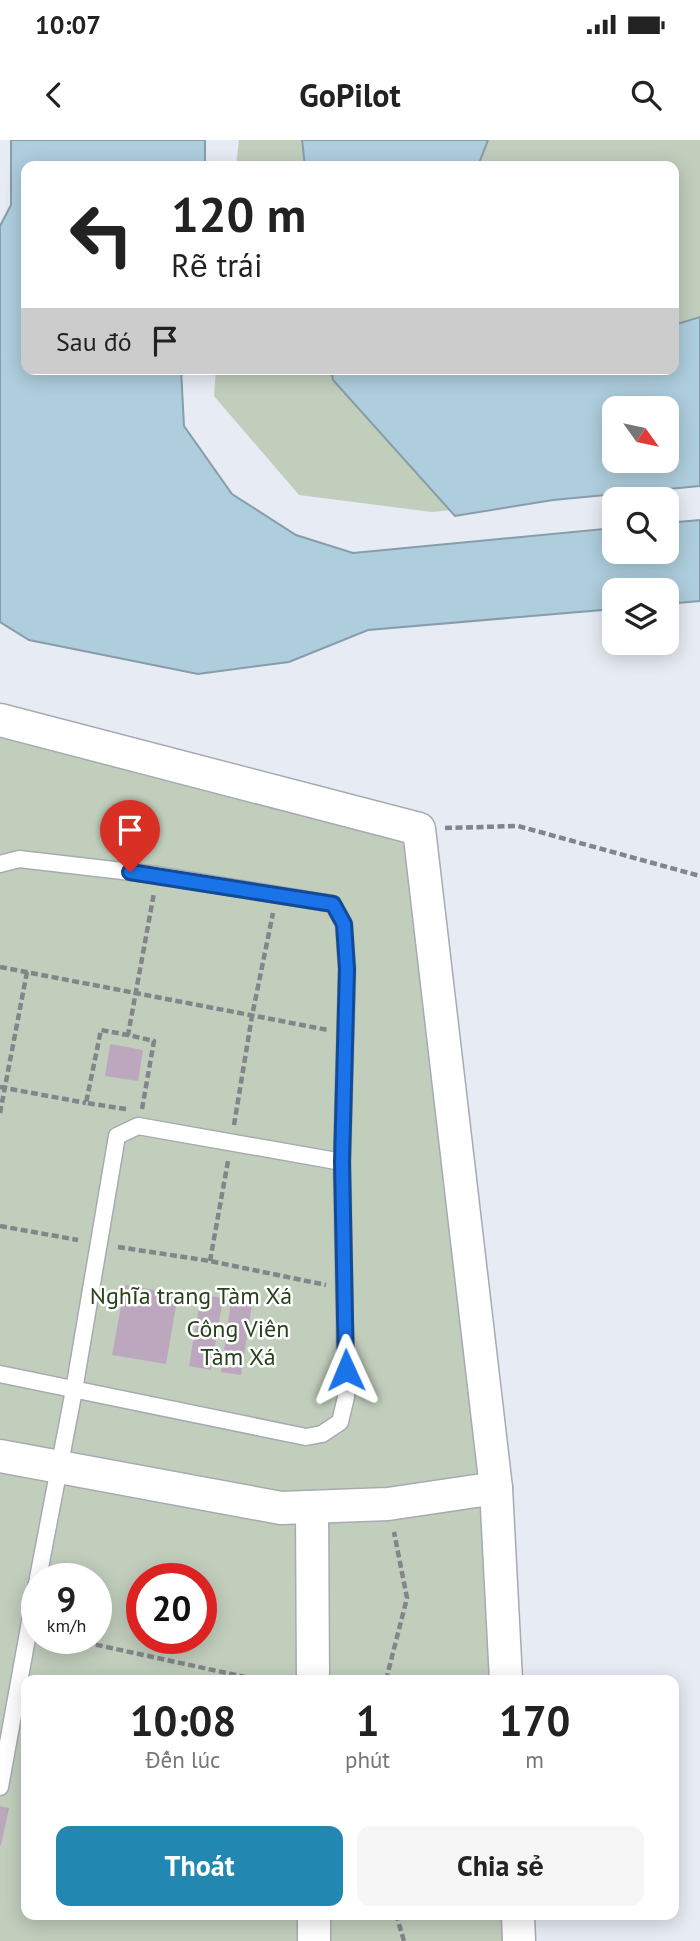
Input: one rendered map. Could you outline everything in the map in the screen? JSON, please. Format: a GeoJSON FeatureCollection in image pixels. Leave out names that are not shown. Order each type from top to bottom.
{"type":"FeatureCollection","features":[{"type":"Feature","properties":{"kind":"street"},"geometry":{"type":"LineString","coordinates":[[0,720],[419,829],[496,1488],[506,1675]]}},
{"type":"Feature","properties":{"kind":"street"},"geometry":{"type":"LineString","coordinates":[[0,1456],[281,1508],[388,1504],[496,1488]]}},
{"type":"Feature","properties":{"kind":"street"},"geometry":{"type":"LineString","coordinates":[[312,1508],[313,1675]]}},
{"type":"Feature","properties":{"kind":"street"},"geometry":{"type":"LineString","coordinates":[[314,1920],[314,1941]]}},
{"type":"Feature","properties":{"kind":"street"},"geometry":{"type":"LineString","coordinates":[[518,1920],[519,1941]]}},
{"type":"Feature","properties":{"kind":"lane"},"geometry":{"type":"LineString","coordinates":[[0,864],[19,859],[158,875],[333,904],[344,924],[347,969],[342,1162],[346,1397],[340,1422],[321,1434],[306,1437],[0,1374]]}},
{"type":"Feature","properties":{"kind":"lane"},"geometry":{"type":"LineString","coordinates":[[41,1563],[74,1390],[117,1136],[140,1118],[231,1143],[342,1162]]}},
{"type":"Feature","properties":{"kind":"lane"},"geometry":{"type":"LineString","coordinates":[[0,1787],[24,1654]]}},
{"type":"Feature","properties":{"kind":"path"},"geometry":{"type":"LineString","coordinates":[[419,829],[518,826],[700,876]]}},
{"type":"Feature","properties":{"kind":"path"},"geometry":{"type":"LineString","coordinates":[[128,1035],[158,875]]}},
{"type":"Feature","properties":{"kind":"path"},"geometry":{"type":"LineString","coordinates":[[210,1261],[252,1016],[277,895]]}},
{"type":"Feature","properties":{"kind":"path"},"geometry":{"type":"LineString","coordinates":[[0,967],[346,1034]]}},
{"type":"Feature","properties":{"kind":"path"},"geometry":{"type":"LineString","coordinates":[[0,1113],[2,1087],[27,972]]}},
{"type":"Feature","properties":{"kind":"path"},"geometry":{"type":"LineString","coordinates":[[2,1087],[86,1103],[140,1118],[154,1041],[101,1030],[86,1103]]}},
{"type":"Feature","properties":{"kind":"path"},"geometry":{"type":"LineString","coordinates":[[0,1226],[210,1261],[345,1289]]}},
{"type":"Feature","properties":{"kind":"path"},"geometry":{"type":"LineString","coordinates":[[387,1675],[407,1598],[388,1504]]}},
{"type":"Feature","properties":{"kind":"path"},"geometry":{"type":"LineString","coordinates":[[112,1648],[236,1675]]}},
{"type":"Feature","properties":{"kind":"path"},"geometry":{"type":"LineString","coordinates":[[398,1920],[404,1941]]}},
{"type":"Feature","properties":{"kind":"green space"},"geometry":{"type":"Polygon","coordinates":[[[239,140],[700,140],[700,486],[602,487],[602,496],[432,512],[299,495],[214,396],[216,375],[679,375],[679,161],[237,161],[239,140]]]}},
{"type":"Feature","properties":{"kind":"green space","name":"Nghĩa trang Tàm Xá"},"geometry":{"type":"Polygon","coordinates":[[[0,720],[419,829],[505,1675],[21,1675],[21,1920],[518,1920],[519,1941],[0,1941],[0,720]]]}},
{"type":"Feature","properties":{"kind":"water"},"geometry":{"type":"Polygon","coordinates":[[[11,140],[205,140],[205,161],[21,161],[21,375],[181,375],[184,426],[232,494],[296,535],[353,553],[602,529],[602,564],[679,564],[679,522],[700,520],[700,601],[679,603],[679,578],[602,578],[602,610],[368,630],[289,662],[198,674],[29,640],[0,622],[0,226],[11,205],[11,140]]]}},
{"type":"Feature","properties":{"kind":"water"},"geometry":{"type":"Polygon","coordinates":[[[302,140],[488,140],[480,161],[304,161],[302,140]]]}},
{"type":"Feature","properties":{"kind":"water"},"geometry":{"type":"Polygon","coordinates":[[[700,317],[700,486],[602,487],[602,495],[553,500],[455,516],[333,380],[332,375],[679,375],[679,323],[700,317]]]}},
{"type":"Feature","properties":{"kind":"building"},"geometry":{"type":"Polygon","coordinates":[[[110,1044],[143,1050],[138,1081],[105,1076],[110,1044]]]}},
{"type":"Feature","properties":{"kind":"building"},"geometry":{"type":"Polygon","coordinates":[[[125,1285],[178,1294],[166,1364],[112,1355],[125,1285]]]}},
{"type":"Feature","properties":{"kind":"building"},"geometry":{"type":"Polygon","coordinates":[[[201,1295],[223,1298],[211,1370],[189,1366],[201,1295]]]}},
{"type":"Feature","properties":{"kind":"building"},"geometry":{"type":"Polygon","coordinates":[[[232,1295],[253,1298],[241,1375],[221,1372],[232,1295]]]}},
{"type":"Feature","properties":{"kind":"building"},"geometry":{"type":"Polygon","coordinates":[[[0,1806],[9,1808],[1,1845],[0,1845],[0,1806]]]}},
{"type":"Feature","properties":{"kind":"route"},"geometry":{"type":"LineString","coordinates":[[130,872],[333,904],[344,924],[347,969],[342,1162],[346,1370]]}},
{"type":"Feature","properties":{"kind":"park label","name":"Công Viên Tàm Xá"},"geometry":{"type":"Point","coordinates":[238,1343]}}]}
